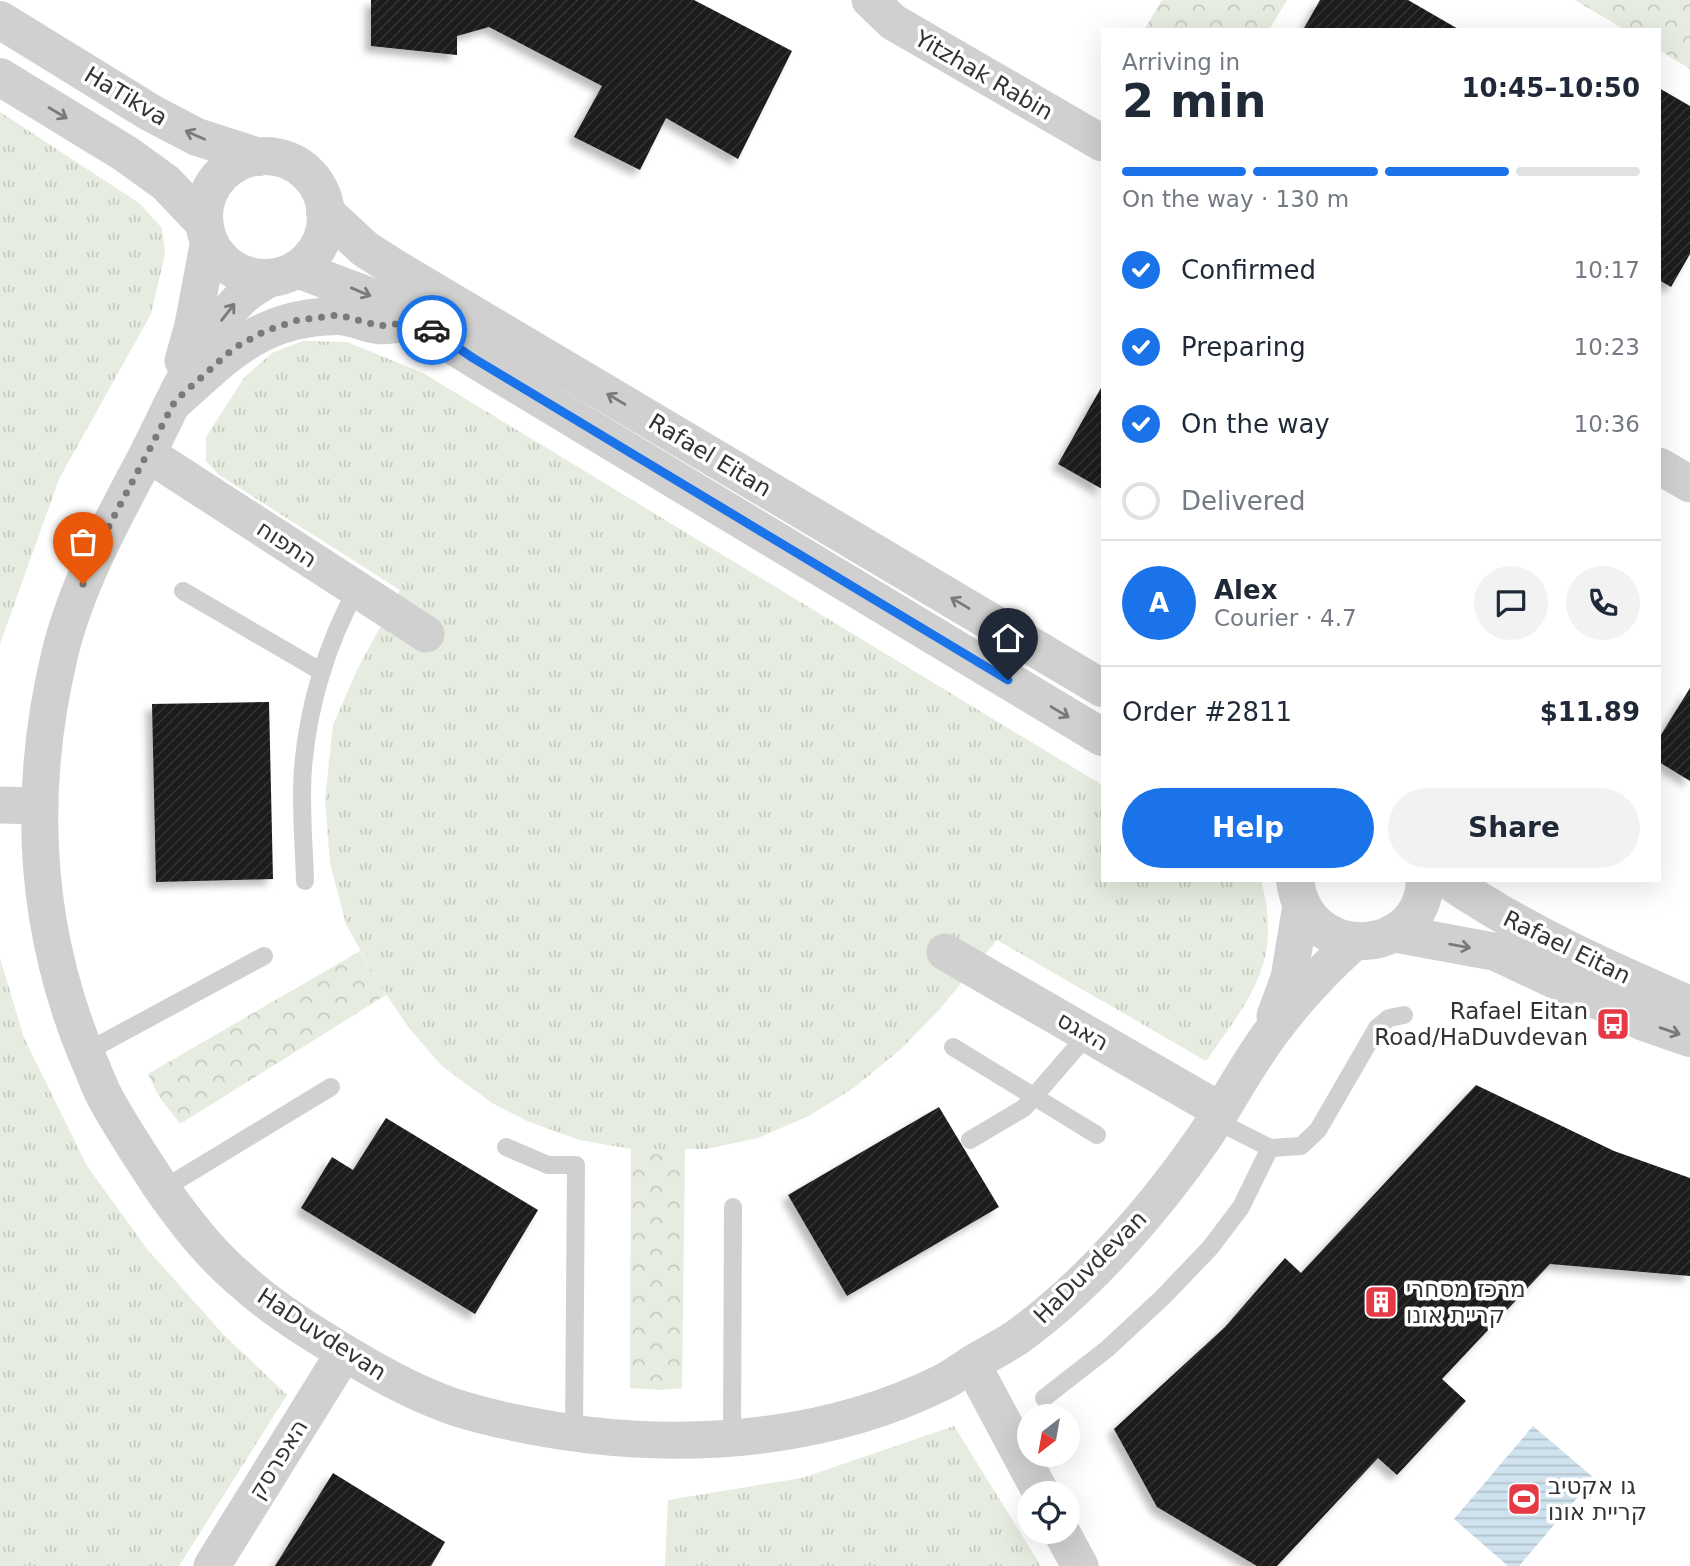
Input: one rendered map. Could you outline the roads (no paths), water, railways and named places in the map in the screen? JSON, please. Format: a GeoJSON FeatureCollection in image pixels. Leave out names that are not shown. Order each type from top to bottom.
{"type":"FeatureCollection","features":[{"type":"Feature","properties":{"kind":"street","name":"Yitzhak Rabin"},"geometry":{"type":"LineString","coordinates":[[870,0],[893,22],[1101,142]]}},
{"type":"Feature","properties":{"kind":"street","name":"HaTikva"},"geometry":{"type":"LineString","coordinates":[[0,20],[151,113],[197,137],[259,157]]}},
{"type":"Feature","properties":{"kind":"street"},"geometry":{"type":"LineString","coordinates":[[0,77],[126,154],[166,183],[206,232],[219,257],[234,269],[252,276],[284,273],[317,249],[324,230],[326,212],[317,185],[304,171],[287,161],[259,157],[233,165],[219,177],[208,194],[206,232]]}},
{"type":"Feature","properties":{"kind":"street","name":"Rafael Eitan"},"geometry":{"type":"LineString","coordinates":[[326,212],[365,249],[384,261],[1101,687]]}},
{"type":"Feature","properties":{"kind":"street","name":"HaDuvdevan"},"geometry":{"type":"LineString","coordinates":[[171,407],[193,325],[206,232]]}},
{"type":"Feature","properties":{"kind":"street","name":"HaDuvdevan"},"geometry":{"type":"LineString","coordinates":[[284,273],[248,292],[210,336],[110,524],[83,584],[61,649],[46,730],[40,806],[42,884],[52,951],[74,1023],[104,1097],[192,1231],[241,1280],[304,1328],[376,1373],[452,1406],[536,1428],[621,1439],[707,1439],[790,1432],[865,1413],[942,1382],[1015,1338],[1073,1290],[1124,1238],[1168,1187],[1268,1037],[1299,997],[1354,942]]}},
{"type":"Feature","properties":{"kind":"street","name":"Rafael Eitan"},"geometry":{"type":"LineString","coordinates":[[284,273],[382,301],[1101,736]]}},
{"type":"Feature","properties":{"kind":"street"},"geometry":{"type":"LineString","coordinates":[[171,407],[234,348],[265,331],[298,320],[339,315],[380,326],[417,321]]}},
{"type":"Feature","properties":{"kind":"street","name":"התפוח"},"geometry":{"type":"LineString","coordinates":[[148,454],[426,634]]}},
{"type":"Feature","properties":{"kind":"street"},"geometry":{"type":"LineString","coordinates":[[1661,467],[1690,484]]}},
{"type":"Feature","properties":{"kind":"street"},"geometry":{"type":"LineString","coordinates":[[0,805],[40,806]]}},
{"type":"Feature","properties":{"kind":"street"},"geometry":{"type":"LineString","coordinates":[[1298,892],[1313,923],[1332,936],[1354,942],[1374,941],[1392,933],[1408,921],[1420,905],[1425,882]]}},
{"type":"Feature","properties":{"kind":"street","name":"Rafael Eitan"},"geometry":{"type":"LineString","coordinates":[[1451,882],[1487,907],[1603,968],[1690,1005]]}},
{"type":"Feature","properties":{"kind":"street","name":"HaDuvdevan"},"geometry":{"type":"LineString","coordinates":[[1268,1037],[1289,978],[1298,892]]}},
{"type":"Feature","properties":{"kind":"street","name":"Rafael Eitan"},"geometry":{"type":"LineString","coordinates":[[1392,933],[1496,953],[1644,1022],[1690,1038]]}},
{"type":"Feature","properties":{"kind":"street","name":"האגס"},"geometry":{"type":"LineString","coordinates":[[945,952],[1088,1034],[1218,1115]]}},
{"type":"Feature","properties":{"kind":"street","name":"האפרסק"},"geometry":{"type":"LineString","coordinates":[[212,1566],[344,1353]]}},
{"type":"Feature","properties":{"kind":"street"},"geometry":{"type":"LineString","coordinates":[[972,1364],[1035,1481]]}},
{"type":"Feature","properties":{"kind":"street"},"geometry":{"type":"LineString","coordinates":[[1068,1544],[1080,1566]]}},
{"type":"Feature","properties":{"kind":"lane"},"geometry":{"type":"LineString","coordinates":[[306,881],[303,768],[312,710],[322,672],[344,612],[357,589]]}},
{"type":"Feature","properties":{"kind":"lane"},"geometry":{"type":"LineString","coordinates":[[183,591],[322,672]]}},
{"type":"Feature","properties":{"kind":"lane"},"geometry":{"type":"LineString","coordinates":[[86,1052],[264,957]]}},
{"type":"Feature","properties":{"kind":"lane"},"geometry":{"type":"LineString","coordinates":[[1218,1115],[1270,1148],[1301,1146],[1318,1130],[1377,1028],[1389,1018],[1405,1015]]}},
{"type":"Feature","properties":{"kind":"lane"},"geometry":{"type":"LineString","coordinates":[[970,1140],[1024,1108],[1088,1034]]}},
{"type":"Feature","properties":{"kind":"lane"},"geometry":{"type":"LineString","coordinates":[[953,1047],[1097,1135]]}},
{"type":"Feature","properties":{"kind":"lane"},"geometry":{"type":"LineString","coordinates":[[163,1189],[331,1087]]}},
{"type":"Feature","properties":{"kind":"lane"},"geometry":{"type":"LineString","coordinates":[[506,1147],[548,1165],[576,1166],[574,1433]]}},
{"type":"Feature","properties":{"kind":"lane"},"geometry":{"type":"LineString","coordinates":[[1044,1398],[1107,1349],[1210,1248],[1241,1207],[1270,1148]]}},
{"type":"Feature","properties":{"kind":"lane"},"geometry":{"type":"LineString","coordinates":[[732,1437],[733,1207]]}},
{"type":"Feature","properties":{"kind":"water","name":"גו אקטיב קריית אונו"},"geometry":{"type":"Polygon","coordinates":[[[1533,1426],[1594,1478],[1519,1566],[1508,1566],[1454,1519],[1533,1426]]]}},
{"type":"Feature","properties":{"kind":"place","name":"Rafael Eitan Road/HaDuvdevan"},"geometry":{"type":"Point","coordinates":[1613,1024]}},
{"type":"Feature","properties":{"kind":"place","name":"מרכז מסחרי קריית אונו"},"geometry":{"type":"Point","coordinates":[1381,1302]}},
{"type":"Feature","properties":{"kind":"place","name":"גו אקטיב קריית אונו"},"geometry":{"type":"Point","coordinates":[1524,1499]}}]}
